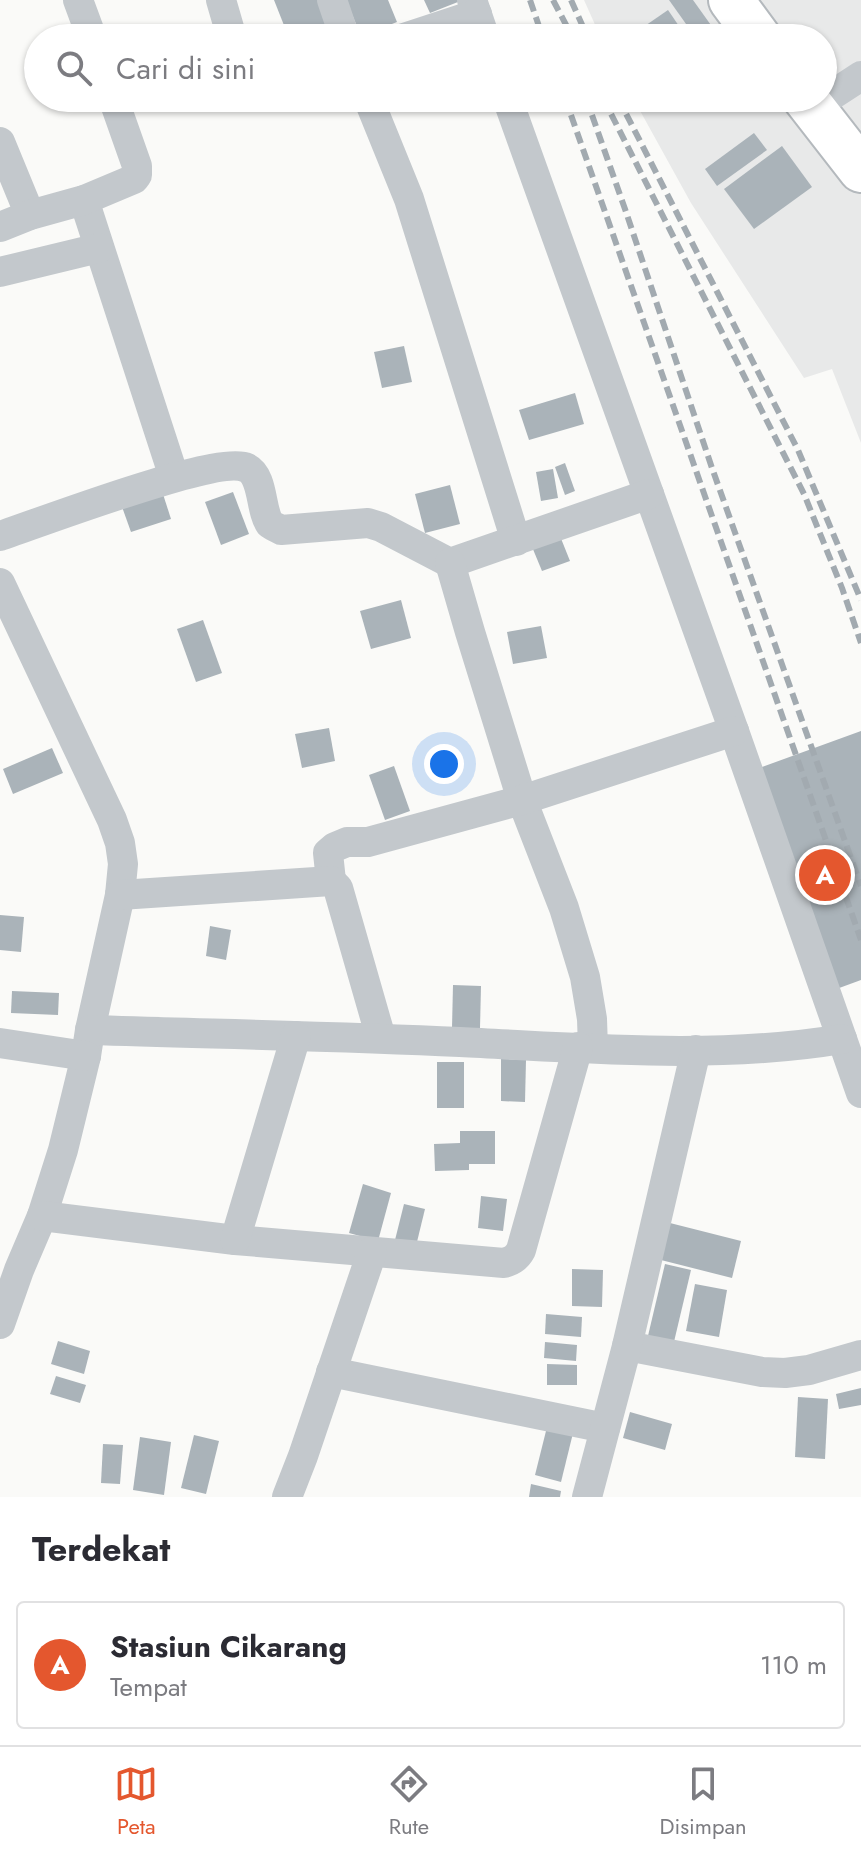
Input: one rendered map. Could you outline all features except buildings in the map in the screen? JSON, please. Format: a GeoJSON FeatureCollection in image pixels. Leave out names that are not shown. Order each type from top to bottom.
{"type":"FeatureCollection","features":[{"type":"Feature","properties":{"kind":"highway"},"geometry":{"type":"LineString","coordinates":[[731,0],[749,24]]}},
{"type":"Feature","properties":{"kind":"highway"},"geometry":{"type":"LineString","coordinates":[[815,112],[861,170]]}},
{"type":"Feature","properties":{"kind":"street"},"geometry":{"type":"LineString","coordinates":[[78,0],[87,24]]}},
{"type":"Feature","properties":{"kind":"street"},"geometry":{"type":"LineString","coordinates":[[221,0],[228,24]]}},
{"type":"Feature","properties":{"kind":"street"},"geometry":{"type":"LineString","coordinates":[[332,0],[340,24]]}},
{"type":"Feature","properties":{"kind":"street"},"geometry":{"type":"LineString","coordinates":[[453,24],[478,17]]}},
{"type":"Feature","properties":{"kind":"street"},"geometry":{"type":"LineString","coordinates":[[837,88],[861,76]]}},
{"type":"Feature","properties":{"kind":"street"},"geometry":{"type":"LineString","coordinates":[[0,227],[84,200],[134,179],[137,166],[118,112]]}},
{"type":"Feature","properties":{"kind":"street"},"geometry":{"type":"LineString","coordinates":[[374,112],[409,199],[516,541]]}},
{"type":"Feature","properties":{"kind":"street"},"geometry":{"type":"LineString","coordinates":[[512,112],[861,1093]]}},
{"type":"Feature","properties":{"kind":"street"},"geometry":{"type":"LineString","coordinates":[[0,142],[30,215]]}},
{"type":"Feature","properties":{"kind":"street"},"geometry":{"type":"LineString","coordinates":[[84,200],[174,477]]}},
{"type":"Feature","properties":{"kind":"street"},"geometry":{"type":"LineString","coordinates":[[0,272],[99,248]]}},
{"type":"Feature","properties":{"kind":"street"},"geometry":{"type":"LineString","coordinates":[[0,536],[174,477],[228,465],[244,466],[252,471],[269,523],[281,530],[368,523],[450,563],[649,494]]}},
{"type":"Feature","properties":{"kind":"street"},"geometry":{"type":"LineString","coordinates":[[42,1216],[235,1240],[504,1263],[521,1250],[592,1019],[585,977],[564,908],[522,800],[450,563]]}},
{"type":"Feature","properties":{"kind":"street"},"geometry":{"type":"LineString","coordinates":[[0,583],[9,628],[112,820],[123,864],[120,895],[63,1150],[42,1216],[0,1324]]}},
{"type":"Feature","properties":{"kind":"street"},"geometry":{"type":"LineString","coordinates":[[381,1038],[338,888],[331,881],[328,853],[340,844],[368,842],[522,800],[734,731]]}},
{"type":"Feature","properties":{"kind":"street"},"geometry":{"type":"LineString","coordinates":[[120,895],[331,881]]}},
{"type":"Feature","properties":{"kind":"street"},"geometry":{"type":"LineString","coordinates":[[0,1043],[296,1036],[696,1050],[799,1046],[842,1039]]}},
{"type":"Feature","properties":{"kind":"street"},"geometry":{"type":"LineString","coordinates":[[235,1240],[296,1036]]}},
{"type":"Feature","properties":{"kind":"street"},"geometry":{"type":"LineString","coordinates":[[587,1497],[627,1346],[696,1050]]}},
{"type":"Feature","properties":{"kind":"street"},"geometry":{"type":"LineString","coordinates":[[287,1497],[372,1252]]}},
{"type":"Feature","properties":{"kind":"street"},"geometry":{"type":"LineString","coordinates":[[627,1346],[762,1372],[785,1373],[809,1370],[861,1355]]}},
{"type":"Feature","properties":{"kind":"street"},"geometry":{"type":"LineString","coordinates":[[331,1372],[605,1428]]}},
{"type":"Feature","properties":{"kind":"shaded area"},"geometry":{"type":"Polygon","coordinates":[[[584,0],[861,0],[861,443],[832,369],[804,378],[691,203],[641,112],[837,112],[837,24],[595,24],[584,0]]]}},
{"type":"Feature","properties":{"kind":"railway"},"geometry":{"type":"LineString","coordinates":[[530,0],[538,24]]}},
{"type":"Feature","properties":{"kind":"railway"},"geometry":{"type":"LineString","coordinates":[[553,0],[566,24]]}},
{"type":"Feature","properties":{"kind":"railway"},"geometry":{"type":"LineString","coordinates":[[571,0],[582,24]]}},
{"type":"Feature","properties":{"kind":"railway"},"geometry":{"type":"LineString","coordinates":[[570,112],[861,940]]}},
{"type":"Feature","properties":{"kind":"railway"},"geometry":{"type":"LineString","coordinates":[[591,112],[712,468],[861,886]]}},
{"type":"Feature","properties":{"kind":"railway"},"geometry":{"type":"LineString","coordinates":[[610,112],[804,494],[861,643]]}},
{"type":"Feature","properties":{"kind":"railway"},"geometry":{"type":"LineString","coordinates":[[625,112],[798,450],[861,600]]}},
{"type":"Feature","properties":{"kind":"place","name":"Stasiun Cikarang"},"geometry":{"type":"Point","coordinates":[825,875]}}]}
